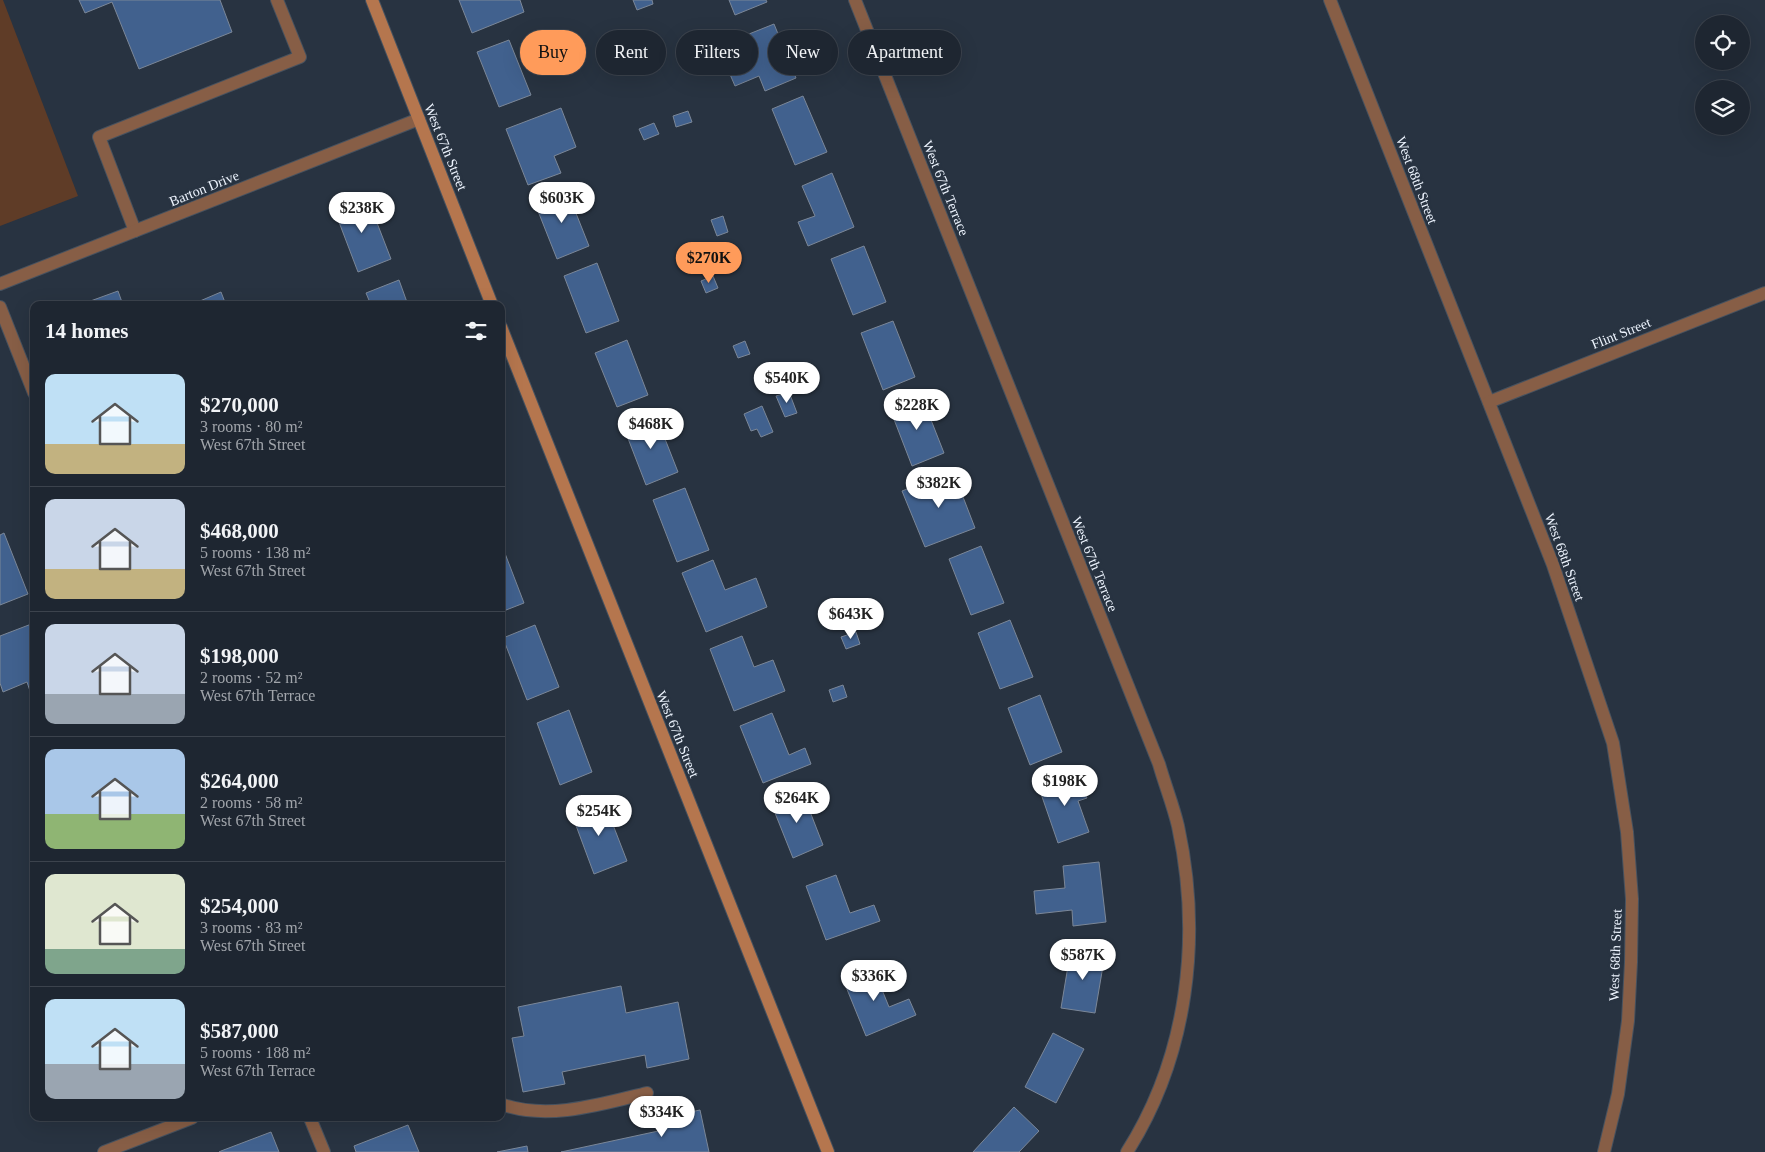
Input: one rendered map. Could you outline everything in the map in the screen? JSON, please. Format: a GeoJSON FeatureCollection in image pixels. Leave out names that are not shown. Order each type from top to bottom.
{"type":"FeatureCollection","features":[{"type":"Feature","properties":{"kind":"street"},"geometry":{"type":"LineString","coordinates":[[135,231],[100,138],[300,57],[277,0]]}},
{"type":"Feature","properties":{"kind":"street","name":"West 67th Street"},"geometry":{"type":"LineString","coordinates":[[372,0],[490,301]]}},
{"type":"Feature","properties":{"kind":"street","name":"West 67th Terrace"},"geometry":{"type":"LineString","coordinates":[[855,0],[1159,764],[1178,824],[1186,872],[1189,909],[1187,981],[1180,1023],[1169,1063],[1154,1102],[1127,1152]]}},
{"type":"Feature","properties":{"kind":"street","name":"West 68th Street"},"geometry":{"type":"LineString","coordinates":[[1330,0],[1553,565],[1613,743],[1627,832],[1632,899],[1628,1021],[1618,1094],[1604,1152]]}},
{"type":"Feature","properties":{"kind":"street","name":"Barton Drive"},"geometry":{"type":"LineString","coordinates":[[0,284],[419,119]]}},
{"type":"Feature","properties":{"kind":"street","name":"Flint Street"},"geometry":{"type":"LineString","coordinates":[[1488,402],[1765,293]]}},
{"type":"Feature","properties":{"kind":"street"},"geometry":{"type":"LineString","coordinates":[[0,307],[30,383]]}},
{"type":"Feature","properties":{"kind":"street","name":"West 67th Street"},"geometry":{"type":"LineString","coordinates":[[505,337],[828,1152]]}},
{"type":"Feature","properties":{"kind":"street"},"geometry":{"type":"LineString","coordinates":[[505,1105],[532,1110],[580,1110],[647,1093]]}},
{"type":"Feature","properties":{"kind":"street"},"geometry":{"type":"LineString","coordinates":[[104,1152],[184,1121]]}},
{"type":"Feature","properties":{"kind":"street"},"geometry":{"type":"LineString","coordinates":[[311,1121],[324,1152]]}},
{"type":"Feature","properties":{"kind":"shaded area"},"geometry":{"type":"Polygon","coordinates":[[[0,0],[3,0],[78,196],[0,226],[0,0]]]}},
{"type":"Feature","properties":{"kind":"building"},"geometry":{"type":"Polygon","coordinates":[[[79,0],[220,0],[232,32],[139,69],[112,2],[85,13],[79,0]]]}},
{"type":"Feature","properties":{"kind":"building"},"geometry":{"type":"Polygon","coordinates":[[[459,0],[520,0],[524,12],[472,33],[459,0]]]}},
{"type":"Feature","properties":{"kind":"building"},"geometry":{"type":"Polygon","coordinates":[[[633,0],[652,0],[653,4],[637,10],[633,0]]]}},
{"type":"Feature","properties":{"kind":"building"},"geometry":{"type":"Polygon","coordinates":[[[729,0],[766,0],[767,2],[735,15],[729,0]]]}},
{"type":"Feature","properties":{"kind":"building"},"geometry":{"type":"Polygon","coordinates":[[[774,24],[776,30],[768,30],[768,75],[795,75],[796,78],[765,91],[759,76],[735,86],[730,75],[758,75],[758,30],[774,24]]]}},
{"type":"Feature","properties":{"kind":"building"},"geometry":{"type":"Polygon","coordinates":[[[509,40],[520,68],[520,75],[523,75],[531,95],[499,107],[477,52],[509,40]]]}},
{"type":"Feature","properties":{"kind":"building"},"geometry":{"type":"Polygon","coordinates":[[[803,96],[827,152],[795,165],[772,109],[803,96]]]}},
{"type":"Feature","properties":{"kind":"building"},"geometry":{"type":"Polygon","coordinates":[[[561,108],[576,147],[554,156],[561,173],[528,185],[506,129],[561,108]]]}},
{"type":"Feature","properties":{"kind":"building"},"geometry":{"type":"Polygon","coordinates":[[[688,111],[692,122],[676,127],[673,116],[688,111]]]}},
{"type":"Feature","properties":{"kind":"building"},"geometry":{"type":"Polygon","coordinates":[[[654,123],[659,134],[644,140],[639,129],[654,123]]]}},
{"type":"Feature","properties":{"kind":"building"},"geometry":{"type":"Polygon","coordinates":[[[832,173],[854,227],[808,246],[798,222],[815,216],[802,186],[832,173]]]}},
{"type":"Feature","properties":{"kind":"building"},"geometry":{"type":"Polygon","coordinates":[[[566,188],[589,246],[557,259],[534,201],[566,188]]]}},
{"type":"Feature","properties":{"kind":"building"},"geometry":{"type":"Polygon","coordinates":[[[367,197],[391,259],[358,272],[334,209],[367,197]]]}},
{"type":"Feature","properties":{"kind":"building"},"geometry":{"type":"Polygon","coordinates":[[[723,216],[728,232],[717,236],[711,220],[723,216]]]}},
{"type":"Feature","properties":{"kind":"building"},"geometry":{"type":"Polygon","coordinates":[[[864,246],[886,302],[853,315],[831,259],[864,246]]]}},
{"type":"Feature","properties":{"kind":"building"},"geometry":{"type":"Polygon","coordinates":[[[597,263],[619,321],[586,333],[564,276],[597,263]]]}},
{"type":"Feature","properties":{"kind":"building"},"geometry":{"type":"Polygon","coordinates":[[[713,276],[718,288],[706,293],[701,281],[713,276]]]}},
{"type":"Feature","properties":{"kind":"building"},"geometry":{"type":"Polygon","coordinates":[[[399,280],[407,301],[369,301],[366,293],[399,280]]]}},
{"type":"Feature","properties":{"kind":"building"},"geometry":{"type":"Polygon","coordinates":[[[118,291],[122,301],[90,301],[118,291]]]}},
{"type":"Feature","properties":{"kind":"building"},"geometry":{"type":"Polygon","coordinates":[[[221,292],[224,301],[200,301],[221,292]]]}},
{"type":"Feature","properties":{"kind":"building"},"geometry":{"type":"Polygon","coordinates":[[[893,321],[915,377],[883,390],[861,333],[893,321]]]}},
{"type":"Feature","properties":{"kind":"building"},"geometry":{"type":"Polygon","coordinates":[[[627,340],[648,395],[617,407],[595,353],[627,340]]]}},
{"type":"Feature","properties":{"kind":"building"},"geometry":{"type":"Polygon","coordinates":[[[745,341],[750,354],[738,358],[733,346],[745,341]]]}},
{"type":"Feature","properties":{"kind":"building"},"geometry":{"type":"Polygon","coordinates":[[[789,392],[797,413],[785,417],[776,396],[789,392]]]}},
{"type":"Feature","properties":{"kind":"building"},"geometry":{"type":"Polygon","coordinates":[[[922,397],[944,453],[912,466],[890,409],[922,397]]]}},
{"type":"Feature","properties":{"kind":"building"},"geometry":{"type":"Polygon","coordinates":[[[762,406],[773,432],[761,437],[757,429],[751,431],[744,414],[762,406]]]}},
{"type":"Feature","properties":{"kind":"building"},"geometry":{"type":"Polygon","coordinates":[[[656,416],[678,472],[646,485],[624,428],[656,416]]]}},
{"type":"Feature","properties":{"kind":"building"},"geometry":{"type":"Polygon","coordinates":[[[953,471],[975,528],[925,547],[902,491],[953,471]]]}},
{"type":"Feature","properties":{"kind":"building"},"geometry":{"type":"Polygon","coordinates":[[[685,488],[709,550],[677,562],[653,500],[685,488]]]}},
{"type":"Feature","properties":{"kind":"building"},"geometry":{"type":"Polygon","coordinates":[[[4,533],[28,594],[0,605],[0,535],[4,533]]]}},
{"type":"Feature","properties":{"kind":"building"},"geometry":{"type":"Polygon","coordinates":[[[981,546],[1004,603],[971,615],[949,559],[981,546]]]}},
{"type":"Feature","properties":{"kind":"building"},"geometry":{"type":"Polygon","coordinates":[[[505,553],[524,603],[505,610],[505,553]]]}},
{"type":"Feature","properties":{"kind":"building"},"geometry":{"type":"Polygon","coordinates":[[[713,560],[725,590],[756,578],[767,607],[706,632],[682,573],[713,560]]]}},
{"type":"Feature","properties":{"kind":"building"},"geometry":{"type":"Polygon","coordinates":[[[1010,620],[1033,677],[1000,689],[978,633],[1010,620]]]}},
{"type":"Feature","properties":{"kind":"building"},"geometry":{"type":"Polygon","coordinates":[[[30,625],[30,691],[27,682],[3,692],[0,683],[0,636],[30,625]]]}},
{"type":"Feature","properties":{"kind":"building"},"geometry":{"type":"Polygon","coordinates":[[[535,625],[559,687],[527,700],[505,643],[505,637],[535,625]]]}},
{"type":"Feature","properties":{"kind":"building"},"geometry":{"type":"Polygon","coordinates":[[[856,632],[860,644],[846,649],[841,637],[856,632]]]}},
{"type":"Feature","properties":{"kind":"building"},"geometry":{"type":"Polygon","coordinates":[[[742,636],[754,667],[773,660],[785,691],[734,711],[710,649],[742,636]]]}},
{"type":"Feature","properties":{"kind":"building"},"geometry":{"type":"Polygon","coordinates":[[[843,685],[847,697],[833,702],[829,690],[843,685]]]}},
{"type":"Feature","properties":{"kind":"building"},"geometry":{"type":"Polygon","coordinates":[[[1040,695],[1062,752],[1030,765],[1008,708],[1040,695]]]}},
{"type":"Feature","properties":{"kind":"building"},"geometry":{"type":"Polygon","coordinates":[[[569,710],[592,772],[560,785],[537,723],[569,710]]]}},
{"type":"Feature","properties":{"kind":"building"},"geometry":{"type":"Polygon","coordinates":[[[772,713],[789,755],[805,748],[811,764],[763,783],[740,726],[772,713]]]}},
{"type":"Feature","properties":{"kind":"building"},"geometry":{"type":"Polygon","coordinates":[[[1071,774],[1076,788],[1082,786],[1087,798],[1078,801],[1089,832],[1058,843],[1038,785],[1071,774]]]}},
{"type":"Feature","properties":{"kind":"building"},"geometry":{"type":"Polygon","coordinates":[[[802,791],[823,845],[793,858],[771,803],[802,791]]]}},
{"type":"Feature","properties":{"kind":"building"},"geometry":{"type":"Polygon","coordinates":[[[603,799],[627,861],[594,874],[571,812],[603,799]]]}},
{"type":"Feature","properties":{"kind":"building"},"geometry":{"type":"Polygon","coordinates":[[[1099,862],[1106,922],[1073,926],[1072,910],[1036,914],[1034,891],[1065,888],[1063,866],[1099,862]]]}},
{"type":"Feature","properties":{"kind":"building"},"geometry":{"type":"Polygon","coordinates":[[[836,875],[850,913],[874,905],[880,921],[826,940],[806,886],[836,875]]]}},
{"type":"Feature","properties":{"kind":"building"},"geometry":{"type":"Polygon","coordinates":[[[1071,948],[1105,954],[1095,1013],[1061,1008],[1071,948]]]}},
{"type":"Feature","properties":{"kind":"building"},"geometry":{"type":"Polygon","coordinates":[[[872,965],[889,1007],[909,999],[916,1015],[866,1036],[842,977],[872,965]]]}},
{"type":"Feature","properties":{"kind":"building"},"geometry":{"type":"Polygon","coordinates":[[[621,986],[626,1013],[678,1002],[689,1059],[647,1068],[645,1055],[562,1072],[565,1084],[523,1092],[512,1038],[524,1036],[518,1007],[621,986]]]}},
{"type":"Feature","properties":{"kind":"building"},"geometry":{"type":"Polygon","coordinates":[[[1053,1033],[1084,1049],[1056,1103],[1025,1087],[1053,1033]]]}},
{"type":"Feature","properties":{"kind":"building"},"geometry":{"type":"Polygon","coordinates":[[[1014,1107],[1039,1131],[1019,1152],[973,1152],[1014,1107]]]}},
{"type":"Feature","properties":{"kind":"building"},"geometry":{"type":"Polygon","coordinates":[[[700,1110],[709,1152],[561,1152],[663,1130],[661,1118],[700,1110]]]}},
{"type":"Feature","properties":{"kind":"building"},"geometry":{"type":"Polygon","coordinates":[[[408,1125],[419,1152],[356,1152],[354,1146],[408,1125]]]}},
{"type":"Feature","properties":{"kind":"building"},"geometry":{"type":"Polygon","coordinates":[[[271,1132],[279,1152],[219,1152],[221,1151],[271,1132]]]}},
{"type":"Feature","properties":{"kind":"building"},"geometry":{"type":"Polygon","coordinates":[[[527,1146],[528,1152],[497,1152],[527,1146]]]}}]}
